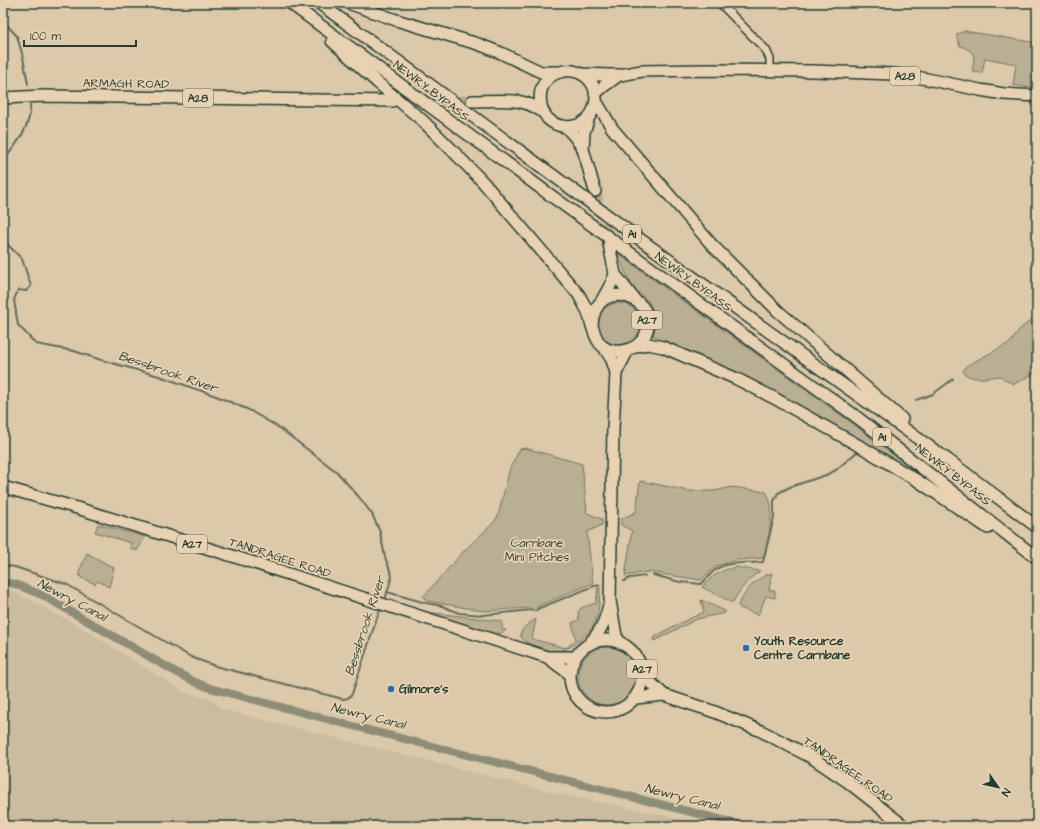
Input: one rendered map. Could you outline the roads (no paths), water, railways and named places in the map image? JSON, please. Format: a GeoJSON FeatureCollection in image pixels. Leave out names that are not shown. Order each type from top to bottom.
{"type":"FeatureCollection","features":[{"type":"Feature","properties":{"kind":"highway","name":"NEWRY BYPASS"},"geometry":{"type":"LineString","coordinates":[[319,3],[634,235],[948,460],[1037,527]]}},
{"type":"Feature","properties":{"kind":"highway"},"geometry":{"type":"LineString","coordinates":[[348,3],[396,20],[478,44],[541,72],[558,72]]}},
{"type":"Feature","properties":{"kind":"highway","name":"NEWRY BYPASS"},"geometry":{"type":"LineString","coordinates":[[291,4],[546,192],[858,418],[1037,559]]}},
{"type":"Feature","properties":{"kind":"highway"},"geometry":{"type":"LineString","coordinates":[[291,4],[378,83],[423,121],[483,182],[579,295],[592,326]]}},
{"type":"Feature","properties":{"kind":"highway","name":"A28"},"geometry":{"type":"LineString","coordinates":[[558,72],[566,70],[582,74],[620,75],[642,71],[671,70],[893,74],[917,77],[992,92],[1037,96]]}},
{"type":"Feature","properties":{"kind":"highway"},"geometry":{"type":"LineString","coordinates":[[520,101],[530,96],[543,85],[549,77],[558,72]]}},
{"type":"Feature","properties":{"kind":"highway"},"geometry":{"type":"LineString","coordinates":[[582,74],[589,80],[593,87],[596,97],[612,128],[712,245],[744,278],[807,337],[948,460]]}},
{"type":"Feature","properties":{"kind":"highway","name":"A28"},"geometry":{"type":"LineString","coordinates":[[589,117],[594,109],[596,97],[604,86],[620,75]]}},
{"type":"Feature","properties":{"kind":"highway"},"geometry":{"type":"LineString","coordinates":[[543,85],[540,94],[540,104],[543,112],[549,120],[556,125],[566,127],[575,126],[583,123],[589,117]]}},
{"type":"Feature","properties":{"kind":"highway","name":"ARMAGH ROAD"},"geometry":{"type":"LineString","coordinates":[[3,98],[42,96],[392,101]]}},
{"type":"Feature","properties":{"kind":"highway"},"geometry":{"type":"LineString","coordinates":[[472,101],[520,101],[543,112]]}},
{"type":"Feature","properties":{"kind":"highway"},"geometry":{"type":"LineString","coordinates":[[582,148],[584,132],[589,117]]}},
{"type":"Feature","properties":{"kind":"highway"},"geometry":{"type":"LineString","coordinates":[[566,127],[582,148],[595,190]]}},
{"type":"Feature","properties":{"kind":"highway","name":"A27"},"geometry":{"type":"LineString","coordinates":[[609,244],[614,274],[644,309],[648,322],[642,340],[632,348],[616,373]]}},
{"type":"Feature","properties":{"kind":"highway"},"geometry":{"type":"LineString","coordinates":[[592,326],[593,313],[611,284],[614,274]]}},
{"type":"Feature","properties":{"kind":"highway","name":"A27"},"geometry":{"type":"LineString","coordinates":[[600,302],[608,297],[616,295],[634,299]]}},
{"type":"Feature","properties":{"kind":"highway","name":"A27"},"geometry":{"type":"LineString","coordinates":[[592,326],[598,341],[604,347],[612,360],[616,373],[613,429],[610,601],[616,636],[620,642]]}},
{"type":"Feature","properties":{"kind":"highway"},"geometry":{"type":"LineString","coordinates":[[604,347],[616,351],[648,344],[663,347],[737,379],[863,448],[918,481],[1037,559]]}},
{"type":"Feature","properties":{"kind":"highway","name":"TANDRAGEE ROAD"},"geometry":{"type":"LineString","coordinates":[[3,487],[98,514],[547,657],[570,674]]}},
{"type":"Feature","properties":{"kind":"highway","name":"A27"},"geometry":{"type":"LineString","coordinates":[[589,644],[599,640],[620,642],[630,648],[637,657],[643,678],[641,688],[636,698],[627,706],[616,711],[606,713],[595,711],[586,707],[573,692],[570,683],[571,665],[575,656],[600,632],[605,623],[610,601]]}},
{"type":"Feature","properties":{"kind":"highway","name":"TANDRAGEE ROAD"},"geometry":{"type":"LineString","coordinates":[[547,657],[575,656]]}},
{"type":"Feature","properties":{"kind":"highway","name":"TANDRAGEE ROAD"},"geometry":{"type":"LineString","coordinates":[[641,667],[652,684],[664,695],[738,721],[796,748],[848,782],[904,826]]}},
{"type":"Feature","properties":{"kind":"highway","name":"TANDRAGEE ROAD"},"geometry":{"type":"LineString","coordinates":[[636,698],[664,695]]}},
{"type":"Feature","properties":{"kind":"street"},"geometry":{"type":"LineString","coordinates":[[720,3],[766,50],[770,59],[770,71]]}},
{"type":"Feature","properties":{"kind":"waterway","name":"Bessbrook River"},"geometry":{"type":"LineString","coordinates":[[3,21],[17,36],[28,84]]}},
{"type":"Feature","properties":{"kind":"waterway","name":"Bessbrook River"},"geometry":{"type":"LineString","coordinates":[[3,161],[26,128],[30,113],[30,105]]}},
{"type":"Feature","properties":{"kind":"waterway","name":"Bessbrook River"},"geometry":{"type":"LineString","coordinates":[[3,240],[22,259],[31,286],[26,291],[18,290],[14,300],[18,325],[36,344],[74,351],[159,376],[216,396],[249,410],[278,427],[337,472],[372,514],[380,532],[385,557],[392,576],[385,600]]}},
{"type":"Feature","properties":{"kind":"waterway"},"geometry":{"type":"LineString","coordinates":[[916,400],[933,394],[953,379]]}},
{"type":"Feature","properties":{"kind":"waterway"},"geometry":{"type":"LineString","coordinates":[[653,575],[680,582],[701,584],[714,571],[725,565],[763,562],[774,517],[774,501],[778,493],[836,470],[858,451]]}},
{"type":"Feature","properties":{"kind":"waterway","name":"Bessbrook River"},"geometry":{"type":"LineString","coordinates":[[3,565],[15,567],[66,584],[191,657],[215,666],[343,699],[348,698],[352,694],[381,608]]}},
{"type":"Feature","properties":{"kind":"waterway"},"geometry":{"type":"LineString","coordinates":[[624,581],[630,578],[645,576]]}},
{"type":"Feature","properties":{"kind":"waterway","name":"Newry Canal"},"geometry":{"type":"LineString","coordinates":[[3,582],[15,584],[42,595],[174,671],[210,688],[746,826]]}},
{"type":"Feature","properties":{"kind":"waterway"},"geometry":{"type":"LineString","coordinates":[[537,609],[594,586],[600,585]]}},
{"type":"Feature","properties":{"kind":"waterway"},"geometry":{"type":"LineString","coordinates":[[387,592],[442,606],[459,613],[483,615],[532,610]]}},
{"type":"Feature","properties":{"kind":"tunnel"},"geometry":{"type":"LineString","coordinates":[[393,101],[472,101]]}},
{"type":"Feature","properties":{"kind":"tunnel"},"geometry":{"type":"LineString","coordinates":[[595,191],[609,242]]}},
{"type":"Feature","properties":{"kind":"place","name":"Youth Resource Centre Carnbane"},"geometry":{"type":"Point","coordinates":[746,648]}},
{"type":"Feature","properties":{"kind":"place","name":"Gilmore's"},"geometry":{"type":"Point","coordinates":[391,689]}},
{"type":"Feature","properties":{"kind":"park label","name":"Carnbane Mini Pitches"},"geometry":{"type":"Point","coordinates":[537,550]}}]}
